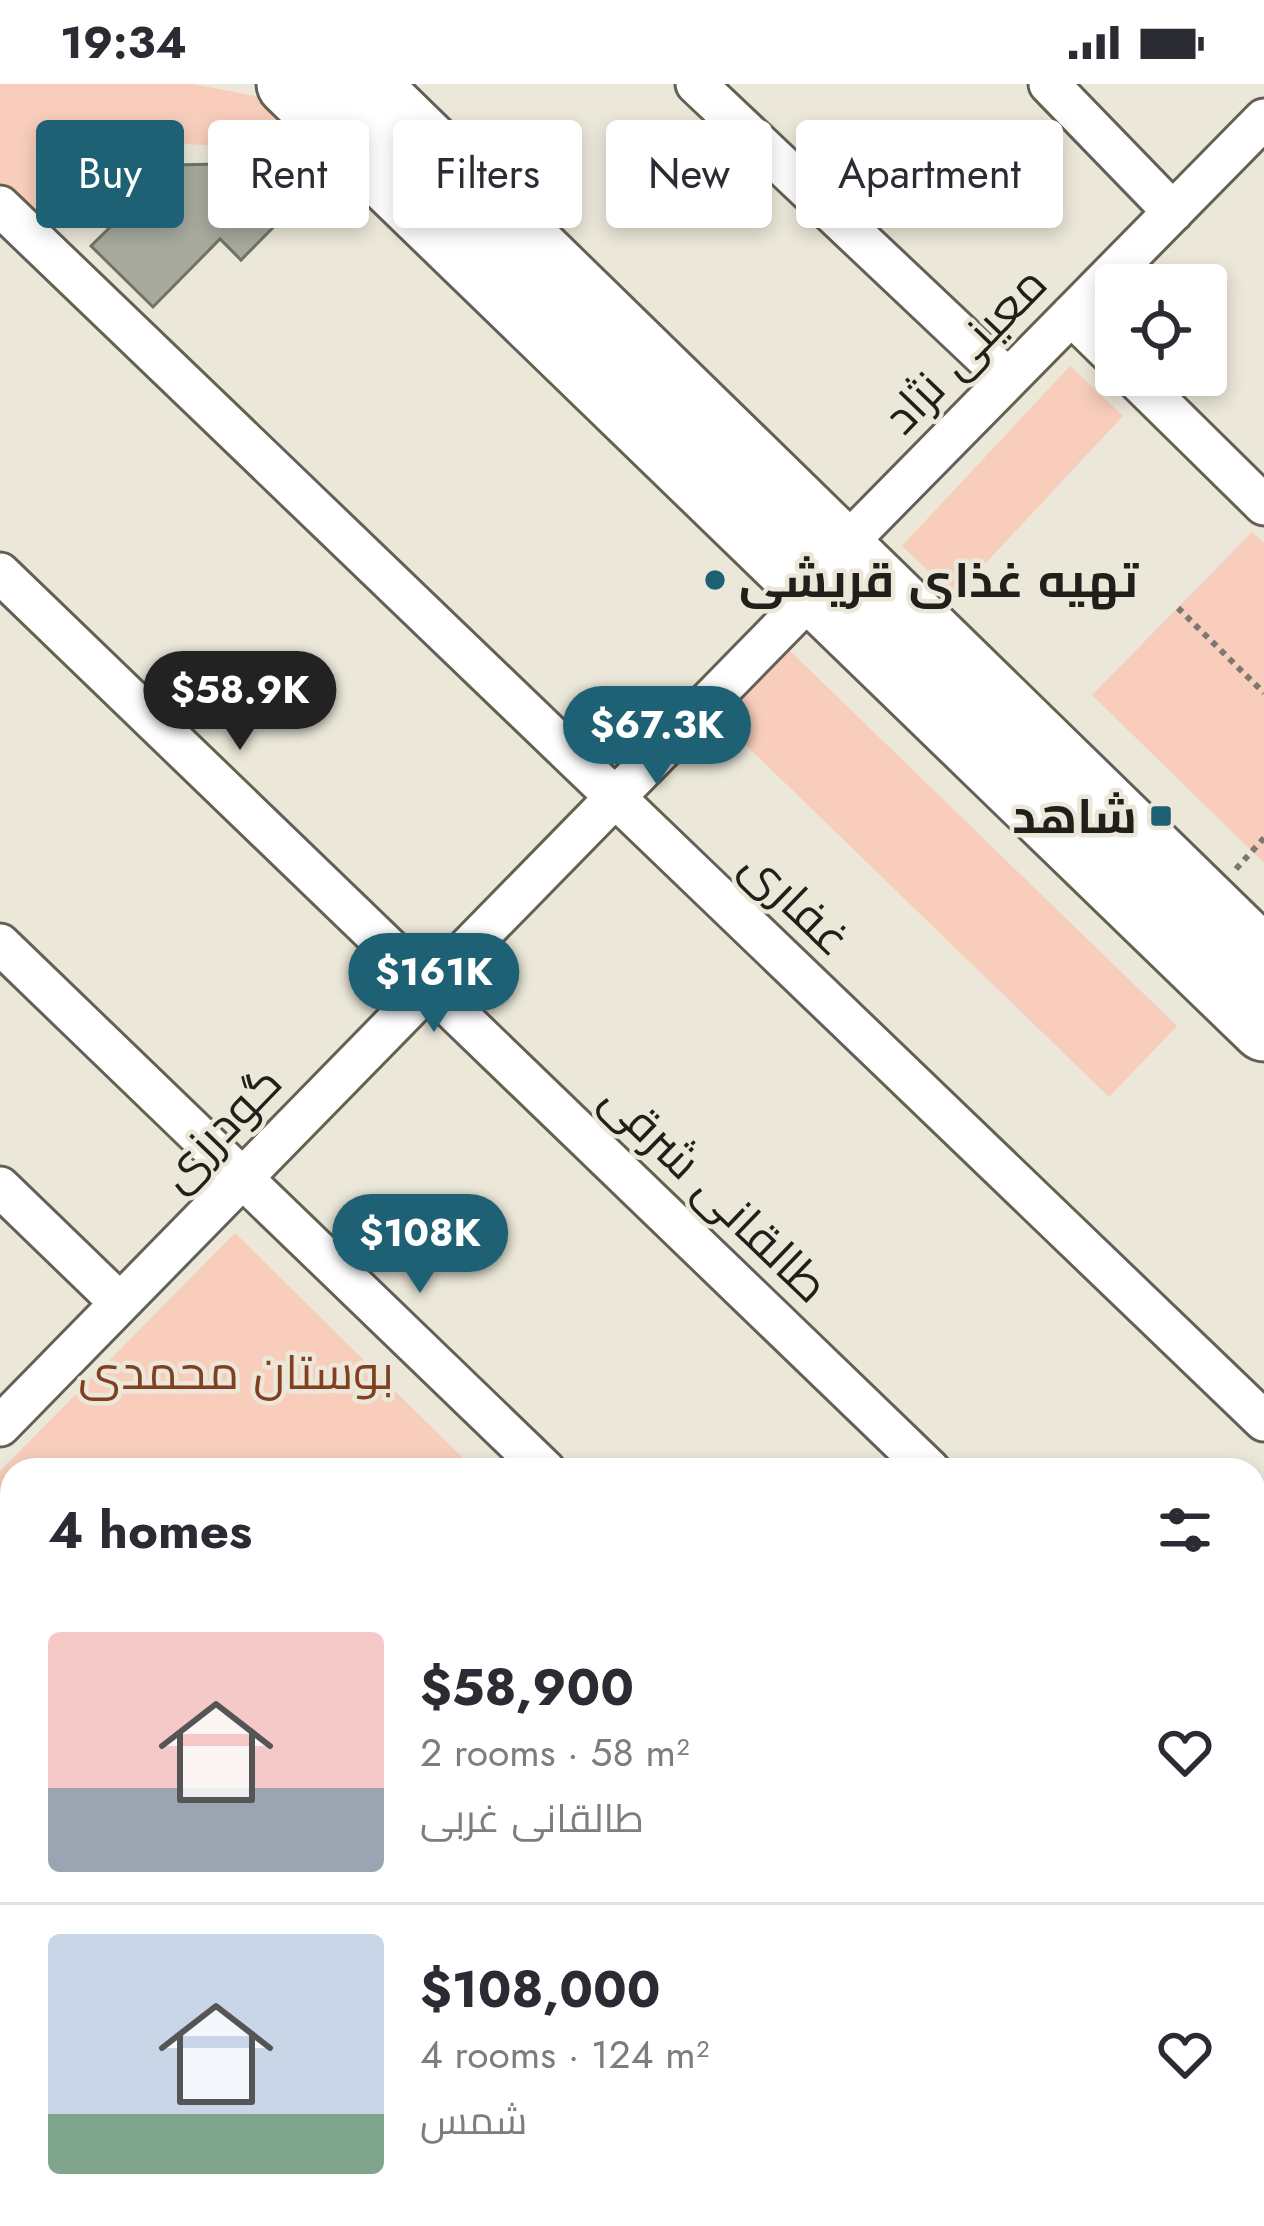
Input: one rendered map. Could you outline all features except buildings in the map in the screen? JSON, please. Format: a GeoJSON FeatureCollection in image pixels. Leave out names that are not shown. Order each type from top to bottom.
{"type":"FeatureCollection","features":[{"type":"Feature","properties":{"kind":"main road"},"geometry":{"type":"LineString","coordinates":[[366,84],[1264,1029]]}},
{"type":"Feature","properties":{"kind":"main road"},"geometry":{"type":"LineString","coordinates":[[286,88],[1264,960]]}},
{"type":"Feature","properties":{"kind":"street"},"geometry":{"type":"LineString","coordinates":[[696,84],[1008,379]]}},
{"type":"Feature","properties":{"kind":"street"},"geometry":{"type":"LineString","coordinates":[[1049,84],[1173,212]]}},
{"type":"Feature","properties":{"kind":"street","name":"معینی نژاد"},"geometry":{"type":"LineString","coordinates":[[828,571],[1008,379],[1264,120]]}},
{"type":"Feature","properties":{"kind":"street","name":"غفاری"},"geometry":{"type":"LineString","coordinates":[[0,206],[1264,1421]]}},
{"type":"Feature","properties":{"kind":"street"},"geometry":{"type":"LineString","coordinates":[[1071,315],[1095,338]]}},
{"type":"Feature","properties":{"kind":"street"},"geometry":{"type":"LineString","coordinates":[[1153,396],[1264,505]]}},
{"type":"Feature","properties":{"kind":"street","name":"گودرزی"},"geometry":{"type":"LineString","coordinates":[[0,1426],[614,798],[828,571]]}},
{"type":"Feature","properties":{"kind":"street","name":"طالقانی شرقی"},"geometry":{"type":"LineString","coordinates":[[0,573],[918,1458]]}},
{"type":"Feature","properties":{"kind":"street"},"geometry":{"type":"LineString","coordinates":[[0,944],[533,1458]]}},
{"type":"Feature","properties":{"kind":"street"},"geometry":{"type":"LineString","coordinates":[[0,1187],[120,1303]]}},
{"type":"Feature","properties":{"kind":"path"},"geometry":{"type":"LineString","coordinates":[[1178,608],[1264,693]]}},
{"type":"Feature","properties":{"kind":"green space"},"geometry":{"type":"Polygon","coordinates":[[[0,84],[193,84],[275,100],[305,120],[208,120],[208,145],[184,144],[184,120],[36,120],[36,224],[0,190],[0,84]]]}},
{"type":"Feature","properties":{"kind":"green space"},"geometry":{"type":"Polygon","coordinates":[[[1070,366],[1095,390],[1095,396],[1102,396],[1123,416],[955,596],[902,546],[1070,366]]]}},
{"type":"Feature","properties":{"kind":"green space"},"geometry":{"type":"Polygon","coordinates":[[[1252,532],[1264,543],[1264,863],[1092,695],[1252,532]]]}},
{"type":"Feature","properties":{"kind":"green space"},"geometry":{"type":"Polygon","coordinates":[[[787,648],[1177,1026],[1109,1097],[719,719],[787,648]]]}},
{"type":"Feature","properties":{"kind":"green space","name":"بوستان محمدی"},"geometry":{"type":"Polygon","coordinates":[[[235,1233],[463,1458],[13,1458],[235,1233]]]}},
{"type":"Feature","properties":{"kind":"place","name":"تهیه غذای قریشی"},"geometry":{"type":"Point","coordinates":[715,580]}},
{"type":"Feature","properties":{"kind":"place","name":"شاهد"},"geometry":{"type":"Point","coordinates":[1161,816]}}]}
